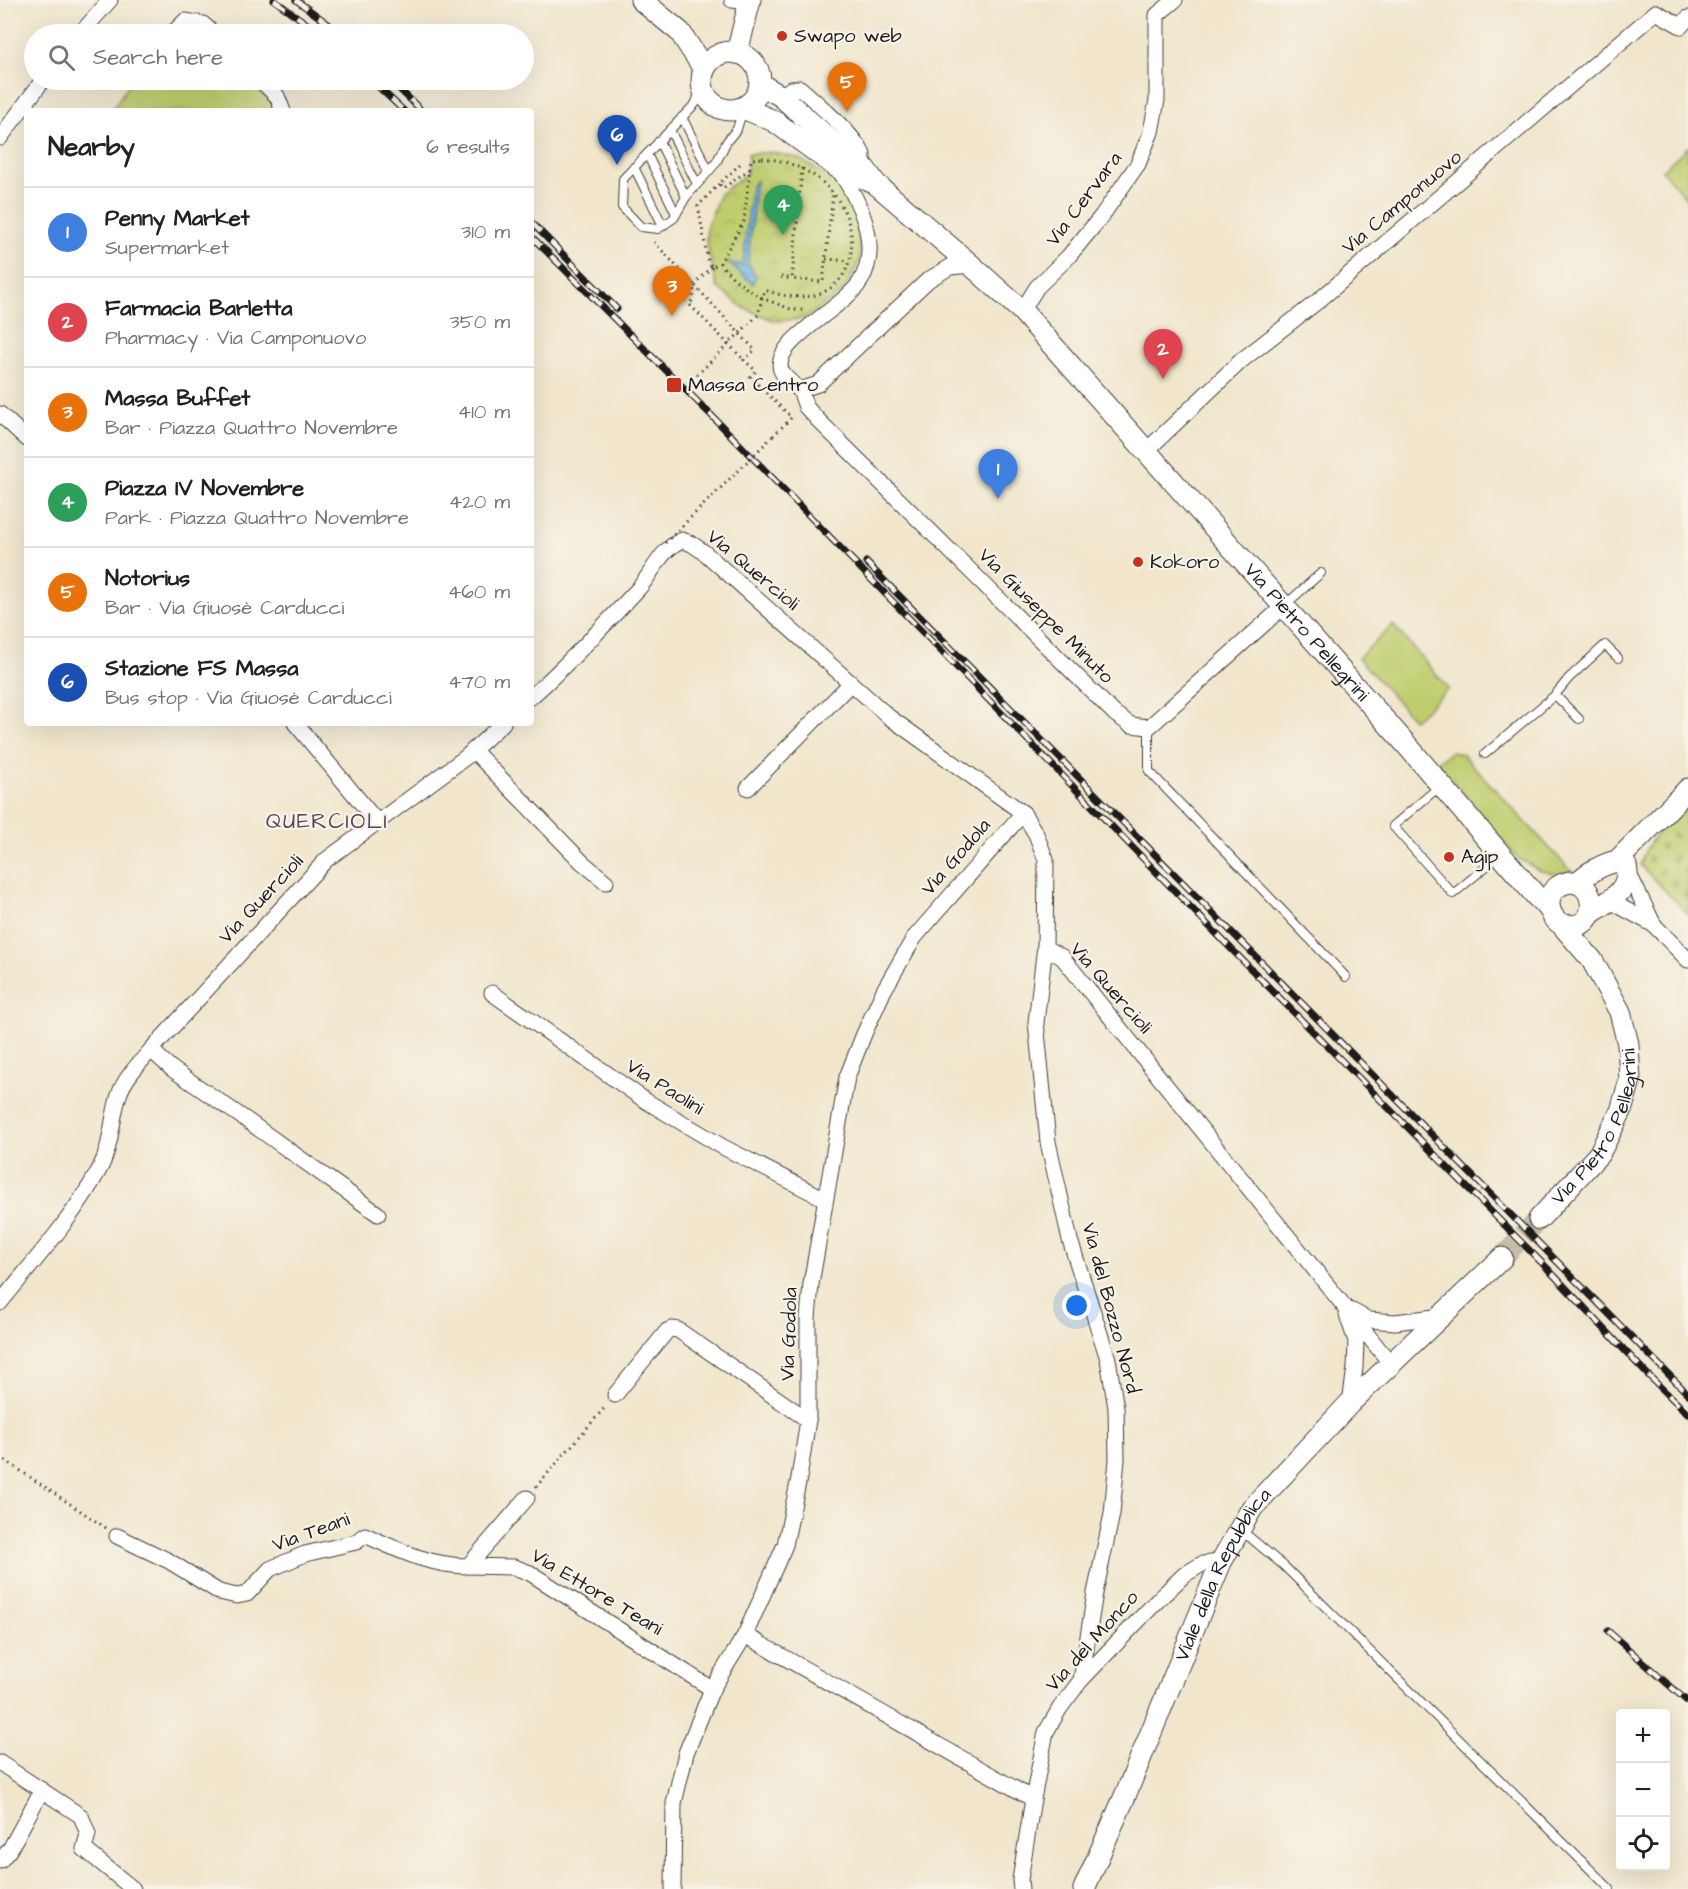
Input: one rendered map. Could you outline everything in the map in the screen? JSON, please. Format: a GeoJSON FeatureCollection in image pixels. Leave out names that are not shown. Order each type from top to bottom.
{"type":"FeatureCollection","features":[{"type":"Feature","properties":{"kind":"main road"},"geometry":{"type":"LineString","coordinates":[[641,0],[680,32],[703,76],[706,96],[716,107],[734,110],[743,108],[757,94],[760,84],[759,74],[754,64],[747,57],[737,53],[727,52],[718,55],[710,61],[703,76]]}},
{"type":"Feature","properties":{"kind":"main road"},"geometry":{"type":"LineString","coordinates":[[737,53],[744,1]]}},
{"type":"Feature","properties":{"kind":"main road"},"geometry":{"type":"LineString","coordinates":[[760,84],[781,96],[862,165],[876,184]]}},
{"type":"Feature","properties":{"kind":"main road"},"geometry":{"type":"LineString","coordinates":[[743,108],[774,121],[837,167],[876,184]]}},
{"type":"Feature","properties":{"kind":"main road","name":"Via Pietro Pellegrini"},"geometry":{"type":"LineString","coordinates":[[876,184],[1022,311],[1442,785],[1592,960],[1620,1012],[1628,1044],[1630,1080],[1621,1110],[1599,1154],[1539,1219]]}},
{"type":"Feature","properties":{"kind":"main road"},"geometry":{"type":"LineString","coordinates":[[1592,960],[1587,939],[1589,916],[1592,899],[1589,892],[1577,883],[1569,882],[1556,888],[1548,901],[1555,916],[1575,926],[1589,916],[1610,901],[1620,892],[1625,862],[1688,789]]}},
{"type":"Feature","properties":{"kind":"main road"},"geometry":{"type":"LineString","coordinates":[[1577,883],[1583,877],[1610,862],[1625,862]]}},
{"type":"Feature","properties":{"kind":"main road"},"geometry":{"type":"LineString","coordinates":[[1515,871],[1556,888]]}},
{"type":"Feature","properties":{"kind":"main road"},"geometry":{"type":"LineString","coordinates":[[1442,1316],[1502,1258]]}},
{"type":"Feature","properties":{"kind":"main road","name":"Viale della Repubblica"},"geometry":{"type":"LineString","coordinates":[[1084,1889],[1125,1796],[1221,1562],[1252,1508],[1350,1403],[1442,1316]]}},
{"type":"Feature","properties":{"kind":"street"},"geometry":{"type":"LineString","coordinates":[[94,24],[110,0]]}},
{"type":"Feature","properties":{"kind":"street"},"geometry":{"type":"LineString","coordinates":[[1151,0],[1157,15],[1175,0]]}},
{"type":"Feature","properties":{"kind":"street","name":"Via Camponuovo"},"geometry":{"type":"LineString","coordinates":[[1146,451],[1242,360],[1318,301],[1656,12],[1681,27],[1688,18]]}},
{"type":"Feature","properties":{"kind":"street","name":"Via Cervara"},"geometry":{"type":"LineString","coordinates":[[1022,311],[1037,287],[1068,257],[1101,217],[1138,164],[1151,132],[1157,100],[1157,15]]}},
{"type":"Feature","properties":{"kind":"street"},"geometry":{"type":"LineString","coordinates":[[181,24],[184,21],[203,24]]}},
{"type":"Feature","properties":{"kind":"street"},"geometry":{"type":"LineString","coordinates":[[0,138],[36,90]]}},
{"type":"Feature","properties":{"kind":"street"},"geometry":{"type":"LineString","coordinates":[[271,90],[277,96],[282,108]]}},
{"type":"Feature","properties":{"kind":"street","name":"Via Giuseppe Minuto"},"geometry":{"type":"LineString","coordinates":[[837,167],[852,190],[863,215],[868,239],[868,262],[860,282],[835,309],[798,335],[784,349],[780,359],[781,369],[786,378],[800,390],[806,407],[818,420],[1115,714],[1131,725],[1149,727]]}},
{"type":"Feature","properties":{"kind":"street"},"geometry":{"type":"LineString","coordinates":[[800,390],[818,384],[928,279],[950,267],[971,265]]}},
{"type":"Feature","properties":{"kind":"street"},"geometry":{"type":"LineString","coordinates":[[0,414],[24,436]]}},
{"type":"Feature","properties":{"kind":"street","name":"Via Quercioli"},"geometry":{"type":"LineString","coordinates":[[534,694],[561,670],[638,589],[671,545],[682,540],[705,553],[889,717],[1023,813],[1036,834],[1046,860],[1045,948],[1062,957],[1391,1364]]}},
{"type":"Feature","properties":{"kind":"street"},"geometry":{"type":"LineString","coordinates":[[1149,727],[1284,606]]}},
{"type":"Feature","properties":{"kind":"street"},"geometry":{"type":"LineString","coordinates":[[748,788],[851,683]]}},
{"type":"Feature","properties":{"kind":"street"},"geometry":{"type":"LineString","coordinates":[[297,726],[378,823]]}},
{"type":"Feature","properties":{"kind":"street","name":"Via Quercioli"},"geometry":{"type":"LineString","coordinates":[[0,1303],[45,1247],[83,1195],[98,1170],[108,1151],[119,1095],[126,1079],[151,1050],[326,860],[474,750],[500,726]]}},
{"type":"Feature","properties":{"kind":"street"},"geometry":{"type":"LineString","coordinates":[[474,750],[582,862],[606,882]]}},
{"type":"Feature","properties":{"kind":"street","name":"Via Godola"},"geometry":{"type":"LineString","coordinates":[[672,1889],[674,1803],[686,1753],[712,1689],[745,1635],[785,1545],[808,1420],[808,1318],[811,1284],[847,1077],[884,990],[914,938],[1023,813]]}},
{"type":"Feature","properties":{"kind":"street"},"geometry":{"type":"LineString","coordinates":[[1625,862],[1654,925]]}},
{"type":"Feature","properties":{"kind":"street"},"geometry":{"type":"LineString","coordinates":[[1610,901],[1654,925],[1688,960]]}},
{"type":"Feature","properties":{"kind":"street","name":"Via del Bozzo Nord"},"geometry":{"type":"LineString","coordinates":[[1045,946],[1036,1022],[1048,1142],[1070,1239],[1108,1359],[1116,1408],[1117,1459],[1112,1515],[1095,1593],[1081,1680]]}},
{"type":"Feature","properties":{"kind":"street","name":"Via Paolini"},"geometry":{"type":"LineString","coordinates":[[492,993],[646,1101],[723,1147],[825,1199]]}},
{"type":"Feature","properties":{"kind":"street"},"geometry":{"type":"LineString","coordinates":[[151,1050],[172,1069],[378,1214]]}},
{"type":"Feature","properties":{"kind":"street"},"geometry":{"type":"LineString","coordinates":[[1344,1307],[1369,1320],[1395,1322],[1442,1316]]}},
{"type":"Feature","properties":{"kind":"street","name":"Via Quercioli"},"geometry":{"type":"LineString","coordinates":[[1344,1307],[1356,1341],[1350,1403]]}},
{"type":"Feature","properties":{"kind":"street"},"geometry":{"type":"LineString","coordinates":[[615,1395],[672,1329],[678,1330],[808,1420]]}},
{"type":"Feature","properties":{"kind":"street"},"geometry":{"type":"LineString","coordinates":[[468,1566],[527,1498]]}},
{"type":"Feature","properties":{"kind":"street","name":"Via Teani"},"geometry":{"type":"LineString","coordinates":[[117,1536],[169,1561],[219,1592],[237,1596],[247,1594],[270,1569],[305,1554],[356,1542],[365,1535],[406,1554],[437,1563],[468,1566]]}},
{"type":"Feature","properties":{"kind":"street","name":"Via del Monco"},"geometry":{"type":"LineString","coordinates":[[1021,1889],[1020,1880],[1046,1731],[1060,1708],[1081,1680],[1184,1575],[1202,1564],[1221,1562]]}},
{"type":"Feature","properties":{"kind":"street","name":"Via Ettore Teani"},"geometry":{"type":"LineString","coordinates":[[468,1566],[514,1567],[531,1573],[712,1689]]}},
{"type":"Feature","properties":{"kind":"street"},"geometry":{"type":"LineString","coordinates":[[745,1635],[1033,1799]]}},
{"type":"Feature","properties":{"kind":"street"},"geometry":{"type":"LineString","coordinates":[[0,1763],[81,1816],[88,1834],[84,1849],[133,1889]]}},
{"type":"Feature","properties":{"kind":"street"},"geometry":{"type":"LineString","coordinates":[[0,1861],[10,1849],[42,1790]]}},
{"type":"Feature","properties":{"kind":"lane"},"geometry":{"type":"LineString","coordinates":[[703,76],[696,103],[623,179],[622,207],[641,227],[658,230],[676,214],[686,197],[716,163],[727,141],[737,129],[743,108]]}},
{"type":"Feature","properties":{"kind":"lane"},"geometry":{"type":"LineString","coordinates":[[682,117],[709,171]]}},
{"type":"Feature","properties":{"kind":"lane"},"geometry":{"type":"LineString","coordinates":[[670,130],[698,184]]}},
{"type":"Feature","properties":{"kind":"lane"},"geometry":{"type":"LineString","coordinates":[[659,141],[686,197]]}},
{"type":"Feature","properties":{"kind":"lane"},"geometry":{"type":"LineString","coordinates":[[646,154],[676,214]]}},
{"type":"Feature","properties":{"kind":"lane"},"geometry":{"type":"LineString","coordinates":[[634,168],[663,226]]}},
{"type":"Feature","properties":{"kind":"lane"},"geometry":{"type":"LineString","coordinates":[[1284,606],[1321,573]]}},
{"type":"Feature","properties":{"kind":"lane"},"geometry":{"type":"LineString","coordinates":[[1485,754],[1556,695],[1569,678],[1605,645],[1618,658]]}},
{"type":"Feature","properties":{"kind":"lane"},"geometry":{"type":"LineString","coordinates":[[1556,695],[1579,719]]}},
{"type":"Feature","properties":{"kind":"lane"},"geometry":{"type":"LineString","coordinates":[[1149,727],[1149,771],[1346,977]]}},
{"type":"Feature","properties":{"kind":"lane"},"geometry":{"type":"LineString","coordinates":[[1442,785],[1393,826],[1453,894],[1501,854]]}},
{"type":"Feature","properties":{"kind":"lane"},"geometry":{"type":"LineString","coordinates":[[1240,1529],[1284,1566],[1610,1889]]}},
{"type":"Feature","properties":{"kind":"path"},"geometry":{"type":"LineString","coordinates":[[664,543],[798,410],[788,414],[750,377],[756,371],[744,360],[729,344],[689,304],[693,300],[694,284],[720,262],[744,221],[751,159],[779,160],[802,168],[834,192],[848,218],[853,241],[850,261],[842,276],[823,292],[794,298],[765,290],[758,315],[729,344],[698,375]]}},
{"type":"Feature","properties":{"kind":"path"},"geometry":{"type":"LineString","coordinates":[[712,267],[708,261],[698,206],[740,164]]}},
{"type":"Feature","properties":{"kind":"path"},"geometry":{"type":"LineString","coordinates":[[792,279],[802,168]]}},
{"type":"Feature","properties":{"kind":"path"},"geometry":{"type":"LineString","coordinates":[[719,184],[723,188],[750,169]]}},
{"type":"Feature","properties":{"kind":"path"},"geometry":{"type":"LineString","coordinates":[[823,292],[834,192]]}},
{"type":"Feature","properties":{"kind":"path"},"geometry":{"type":"LineString","coordinates":[[641,227],[755,350],[744,360]]}},
{"type":"Feature","properties":{"kind":"path"},"geometry":{"type":"LineString","coordinates":[[826,259],[850,261]]}},
{"type":"Feature","properties":{"kind":"path"},"geometry":{"type":"LineString","coordinates":[[720,262],[730,276],[762,298],[779,306],[800,310]]}},
{"type":"Feature","properties":{"kind":"path"},"geometry":{"type":"LineString","coordinates":[[781,278],[823,282]]}},
{"type":"Feature","properties":{"kind":"path"},"geometry":{"type":"LineString","coordinates":[[527,1498],[615,1395]]}},
{"type":"Feature","properties":{"kind":"path"},"geometry":{"type":"LineString","coordinates":[[0,1457],[117,1536]]}},
{"type":"Feature","properties":{"kind":"green space"},"geometry":{"type":"Polygon","coordinates":[[[125,90],[259,90],[274,104],[275,108],[113,108],[125,90]]]}},
{"type":"Feature","properties":{"kind":"green space"},"geometry":{"type":"Polygon","coordinates":[[[1688,147],[1688,200],[1662,170],[1688,147]]]}},
{"type":"Feature","properties":{"kind":"green space"},"geometry":{"type":"Polygon","coordinates":[[[771,152],[798,158],[831,178],[849,201],[860,230],[860,260],[844,291],[804,319],[775,321],[744,308],[717,287],[706,240],[707,225],[720,194],[747,173],[748,154],[771,152]]]}},
{"type":"Feature","properties":{"kind":"green space"},"geometry":{"type":"Polygon","coordinates":[[[1393,625],[1449,689],[1414,720],[1358,658],[1393,625]]]}},
{"type":"Feature","properties":{"kind":"green space"},"geometry":{"type":"Polygon","coordinates":[[[1451,752],[1462,754],[1572,872],[1558,874],[1540,871],[1517,858],[1437,762],[1451,752]]]}},
{"type":"Feature","properties":{"kind":"green space"},"geometry":{"type":"Polygon","coordinates":[[[1688,802],[1688,914],[1640,865],[1653,838],[1688,802]]]}},
{"type":"Feature","properties":{"kind":"water"},"geometry":{"type":"Polygon","coordinates":[[[756,180],[748,263],[756,276],[753,284],[727,262],[743,265],[751,186],[756,180]]]}},
{"type":"Feature","properties":{"kind":"tunnel"},"geometry":{"type":"LineString","coordinates":[[1502,1258],[1539,1219]]}},
{"type":"Feature","properties":{"kind":"railway"},"geometry":{"type":"LineString","coordinates":[[274,0],[307,24]]}},
{"type":"Feature","properties":{"kind":"railway"},"geometry":{"type":"LineString","coordinates":[[296,0],[328,24]]}},
{"type":"Feature","properties":{"kind":"railway"},"geometry":{"type":"LineString","coordinates":[[382,90],[401,108]]}},
{"type":"Feature","properties":{"kind":"railway"},"geometry":{"type":"LineString","coordinates":[[400,90],[419,108]]}},
{"type":"Feature","properties":{"kind":"railway"},"geometry":{"type":"LineString","coordinates":[[534,225],[617,309]]}},
{"type":"Feature","properties":{"kind":"railway"},"geometry":{"type":"LineString","coordinates":[[534,239],[712,416],[1688,1414]]}},
{"type":"Feature","properties":{"kind":"railway"},"geometry":{"type":"LineString","coordinates":[[866,562],[1688,1394]]}},
{"type":"Feature","properties":{"kind":"railway"},"geometry":{"type":"LineString","coordinates":[[1608,1631],[1688,1702]]}},
{"type":"Feature","properties":{"kind":"place","name":"Swapo web"},"geometry":{"type":"Point","coordinates":[782,36]}},
{"type":"Feature","properties":{"kind":"place","name":"Notorius"},"geometry":{"type":"Point","coordinates":[847,112]}},
{"type":"Feature","properties":{"kind":"place","name":"Stazione FS Massa"},"geometry":{"type":"Point","coordinates":[617,165]}},
{"type":"Feature","properties":{"kind":"place","name":"Piazza IV Novembre"},"geometry":{"type":"Point","coordinates":[783,235]}},
{"type":"Feature","properties":{"kind":"place","name":"Massa Buffet"},"geometry":{"type":"Point","coordinates":[672,316]}},
{"type":"Feature","properties":{"kind":"place","name":"Farmacia Barletta"},"geometry":{"type":"Point","coordinates":[1163,379]}},
{"type":"Feature","properties":{"kind":"place","name":"Massa Centro"},"geometry":{"type":"Point","coordinates":[674,385]}},
{"type":"Feature","properties":{"kind":"place","name":"Penny Market"},"geometry":{"type":"Point","coordinates":[998,499]}},
{"type":"Feature","properties":{"kind":"place","name":"Kokoro"},"geometry":{"type":"Point","coordinates":[1138,562]}},
{"type":"Feature","properties":{"kind":"place","name":"Agip"},"geometry":{"type":"Point","coordinates":[1449,857]}},
{"type":"Feature","properties":{"kind":"district","name":"QUERCIOLI"},"geometry":{"type":"Point","coordinates":[327,821]}}]}
